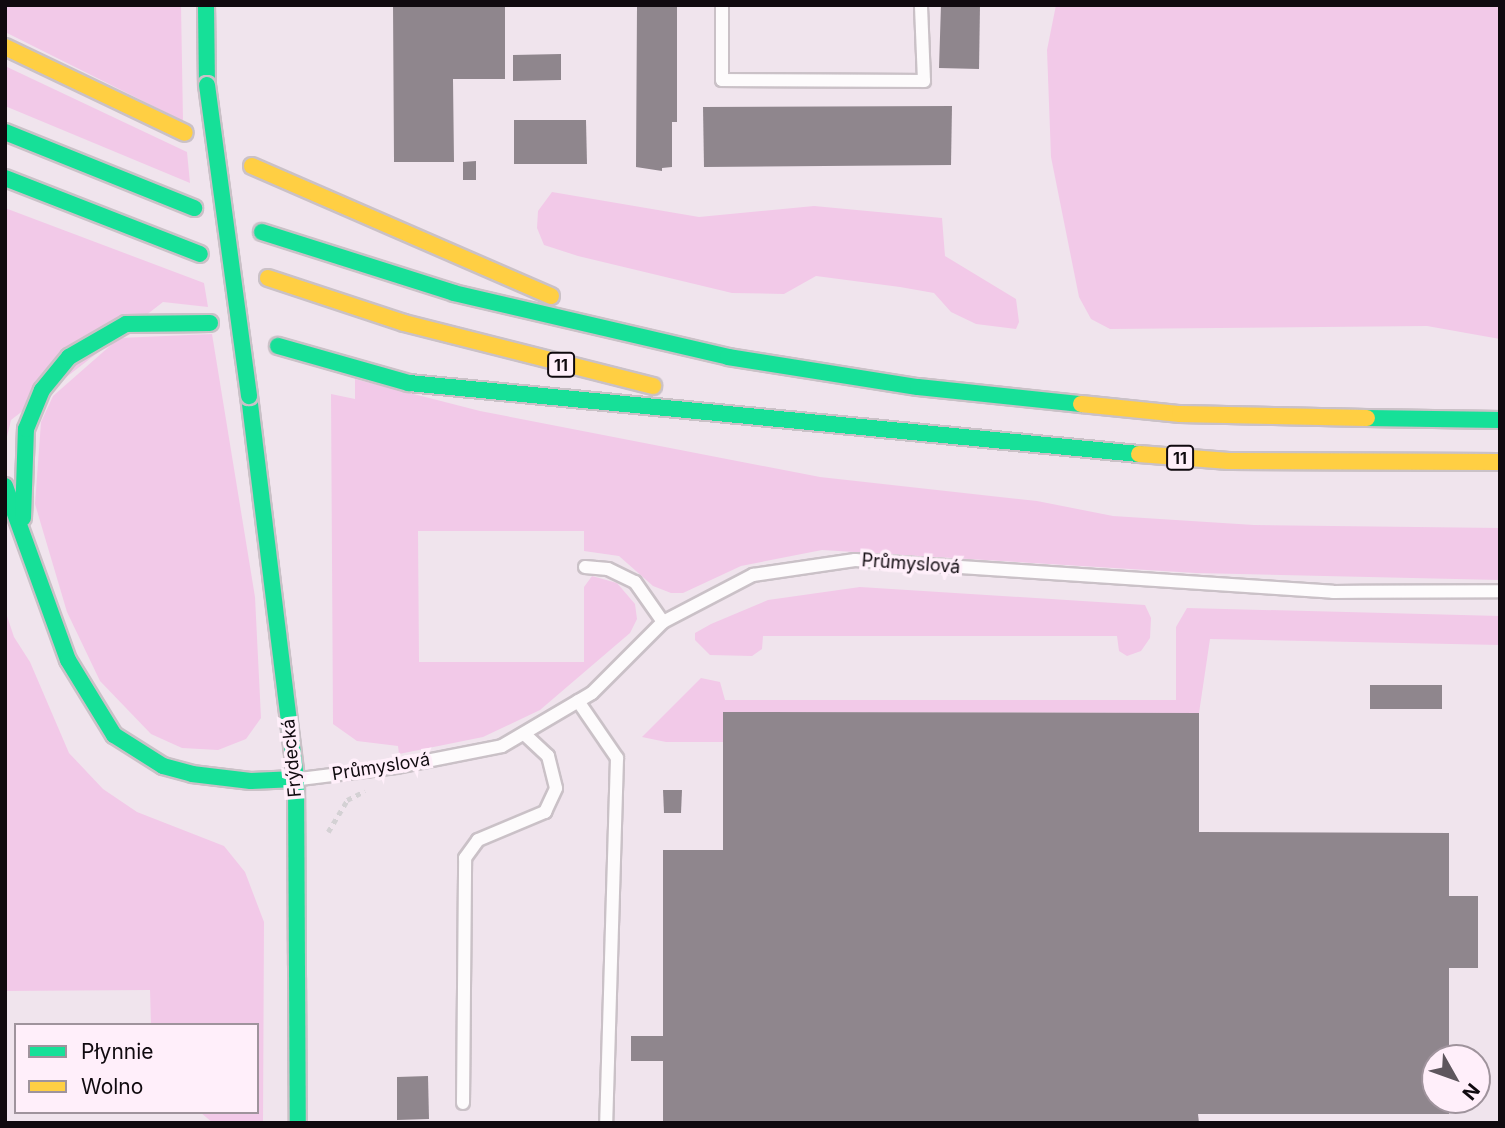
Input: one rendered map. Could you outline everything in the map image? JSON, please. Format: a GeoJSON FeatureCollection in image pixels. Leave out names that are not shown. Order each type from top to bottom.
{"type":"FeatureCollection","features":[{"type":"Feature","properties":{"kind":"main road","name":"Frýdecká"},"geometry":{"type":"LineString","coordinates":[[206,5],[207,85],[296,779],[299,1123]]}},
{"type":"Feature","properties":{"kind":"main road"},"geometry":{"type":"LineString","coordinates":[[5,47],[40,67],[185,133]]}},
{"type":"Feature","properties":{"kind":"main road"},"geometry":{"type":"LineString","coordinates":[[5,132],[194,208]]}},
{"type":"Feature","properties":{"kind":"main road"},"geometry":{"type":"LineString","coordinates":[[252,166],[479,268],[728,357]]}},
{"type":"Feature","properties":{"kind":"main road"},"geometry":{"type":"LineString","coordinates":[[5,178],[200,254]]}},
{"type":"Feature","properties":{"kind":"main road"},"geometry":{"type":"LineString","coordinates":[[262,232],[454,293],[728,357],[1046,404],[1262,418],[1500,420]]}},
{"type":"Feature","properties":{"kind":"main road","name":"11"},"geometry":{"type":"LineString","coordinates":[[268,278],[404,323],[675,390],[862,425],[1175,458],[1500,462]]}},
{"type":"Feature","properties":{"kind":"main road"},"geometry":{"type":"LineString","coordinates":[[23,530],[26,429],[53,373],[86,344],[126,324],[169,320],[210,323]]}},
{"type":"Feature","properties":{"kind":"main road"},"geometry":{"type":"LineString","coordinates":[[278,346],[409,383],[862,425]]}},
{"type":"Feature","properties":{"kind":"main road"},"geometry":{"type":"LineString","coordinates":[[5,486],[68,660],[96,712],[114,735],[154,761],[192,774],[251,782],[296,779]]}},
{"type":"Feature","properties":{"kind":"lane"},"geometry":{"type":"LineString","coordinates":[[722,5],[722,80],[924,81],[921,5]]}},
{"type":"Feature","properties":{"kind":"lane","name":"Průmyslová"},"geometry":{"type":"LineString","coordinates":[[296,779],[371,771],[502,746],[579,701],[663,622],[754,575],[855,560],[1333,592],[1500,591]]}},
{"type":"Feature","properties":{"kind":"lane"},"geometry":{"type":"LineString","coordinates":[[584,566],[608,569],[635,582],[663,622]]}},
{"type":"Feature","properties":{"kind":"lane"},"geometry":{"type":"LineString","coordinates":[[579,701],[617,758],[606,1123]]}},
{"type":"Feature","properties":{"kind":"lane"},"geometry":{"type":"LineString","coordinates":[[463,1102],[465,858],[478,840],[545,812],[556,788],[548,756],[524,734]]}},
{"type":"Feature","properties":{"kind":"path"},"geometry":{"type":"LineString","coordinates":[[326,839],[332,819],[347,800],[371,788],[371,771]]}},
{"type":"Feature","properties":{"kind":"shaded area"},"geometry":{"type":"Polygon","coordinates":[[[5,5],[181,5],[183,121],[5,32],[5,5]]]}},
{"type":"Feature","properties":{"kind":"shaded area"},"geometry":{"type":"Polygon","coordinates":[[[1056,5],[1500,5],[1500,339],[1427,326],[1110,329],[1091,319],[1079,297],[1051,157],[1047,50],[1056,5]]]}},
{"type":"Feature","properties":{"kind":"shaded area"},"geometry":{"type":"Polygon","coordinates":[[[5,66],[187,152],[190,183],[5,106],[5,66]]]}},
{"type":"Feature","properties":{"kind":"shaded area"},"geometry":{"type":"Polygon","coordinates":[[[552,192],[699,217],[814,206],[942,218],[945,256],[1016,299],[1019,322],[1016,329],[976,324],[951,312],[934,293],[900,287],[816,276],[784,294],[732,293],[578,256],[544,245],[537,228],[538,211],[552,192]]]}},
{"type":"Feature","properties":{"kind":"shaded area"},"geometry":{"type":"Polygon","coordinates":[[[5,208],[204,283],[208,307],[163,302],[11,420],[5,445],[5,208]]]}},
{"type":"Feature","properties":{"kind":"shaded area"},"geometry":{"type":"Polygon","coordinates":[[[212,334],[255,597],[261,718],[246,739],[218,750],[182,748],[151,734],[100,681],[67,612],[35,504],[41,422],[53,396],[119,338],[212,334]]]}},
{"type":"Feature","properties":{"kind":"shaded area"},"geometry":{"type":"Polygon","coordinates":[[[355,379],[480,411],[820,477],[1037,501],[1113,516],[1254,525],[1500,528],[1500,580],[1196,573],[822,550],[741,566],[683,593],[671,593],[653,586],[619,556],[584,551],[584,531],[418,531],[419,662],[584,662],[584,587],[592,576],[617,583],[635,604],[637,619],[630,633],[540,710],[483,737],[399,754],[398,746],[357,741],[333,724],[331,394],[355,399],[355,379]]]}},
{"type":"Feature","properties":{"kind":"shaded area"},"geometry":{"type":"Polygon","coordinates":[[[860,587],[1145,605],[1151,618],[1150,638],[1141,651],[1127,656],[1119,651],[1117,636],[763,636],[762,649],[752,656],[710,655],[695,640],[695,633],[711,624],[768,600],[860,587]]]}},
{"type":"Feature","properties":{"kind":"shaded area"},"geometry":{"type":"Polygon","coordinates":[[[1187,608],[1500,616],[1500,645],[1210,639],[1199,713],[723,712],[723,742],[666,742],[642,737],[701,678],[720,682],[725,700],[1176,700],[1176,627],[1187,608]]]}},
{"type":"Feature","properties":{"kind":"shaded area"},"geometry":{"type":"Polygon","coordinates":[[[5,610],[14,637],[30,662],[69,753],[103,789],[137,812],[224,846],[245,872],[264,922],[263,1123],[213,1123],[202,1114],[259,1114],[259,1023],[151,1023],[150,990],[5,991],[5,610]]]}},
{"type":"Feature","properties":{"kind":"building"},"geometry":{"type":"Polygon","coordinates":[[[393,5],[505,5],[505,79],[453,79],[454,162],[394,162],[393,5]]]}},
{"type":"Feature","properties":{"kind":"building"},"geometry":{"type":"Polygon","coordinates":[[[637,5],[677,5],[677,122],[672,122],[672,167],[662,168],[662,171],[636,167],[637,5]]]}},
{"type":"Feature","properties":{"kind":"building"},"geometry":{"type":"Polygon","coordinates":[[[941,5],[980,5],[979,69],[939,68],[941,5]]]}},
{"type":"Feature","properties":{"kind":"building"},"geometry":{"type":"Polygon","coordinates":[[[561,54],[561,80],[513,81],[513,55],[561,54]]]}},
{"type":"Feature","properties":{"kind":"building"},"geometry":{"type":"Polygon","coordinates":[[[952,106],[951,165],[704,167],[703,107],[952,106]]]}},
{"type":"Feature","properties":{"kind":"building"},"geometry":{"type":"Polygon","coordinates":[[[514,120],[586,120],[587,164],[514,164],[514,120]]]}},
{"type":"Feature","properties":{"kind":"building"},"geometry":{"type":"Polygon","coordinates":[[[476,161],[476,180],[463,180],[463,162],[476,161]]]}},
{"type":"Feature","properties":{"kind":"building"},"geometry":{"type":"Polygon","coordinates":[[[1370,685],[1442,685],[1442,709],[1370,709],[1370,685]]]}},
{"type":"Feature","properties":{"kind":"building"},"geometry":{"type":"Polygon","coordinates":[[[723,712],[1199,713],[1199,832],[1449,833],[1449,896],[1478,896],[1478,968],[1449,968],[1449,1044],[1421,1044],[1421,1114],[1198,1114],[1199,1123],[663,1123],[663,1061],[631,1061],[631,1036],[663,1036],[663,850],[723,850],[723,712]]]}},
{"type":"Feature","properties":{"kind":"building"},"geometry":{"type":"Polygon","coordinates":[[[663,790],[682,790],[681,813],[664,813],[663,790]]]}},
{"type":"Feature","properties":{"kind":"building"},"geometry":{"type":"Polygon","coordinates":[[[428,1076],[429,1119],[397,1120],[397,1077],[428,1076]]]}},
{"type":"Feature","properties":{"kind":"traffic: fast"},"geometry":{"type":"LineString","coordinates":[[206,5],[207,85]]}},
{"type":"Feature","properties":{"kind":"traffic: fast"},"geometry":{"type":"LineString","coordinates":[[207,85],[249,396]]}},
{"type":"Feature","properties":{"kind":"traffic: fast"},"geometry":{"type":"LineString","coordinates":[[5,132],[194,208]]}},
{"type":"Feature","properties":{"kind":"traffic: fast"},"geometry":{"type":"LineString","coordinates":[[5,178],[200,254]]}},
{"type":"Feature","properties":{"kind":"traffic: fast"},"geometry":{"type":"LineString","coordinates":[[262,232],[454,293],[728,357],[918,387],[1081,404]]}},
{"type":"Feature","properties":{"kind":"traffic: fast"},"geometry":{"type":"LineString","coordinates":[[23,518],[26,429],[42,390],[69,357],[126,324],[210,323]]}},
{"type":"Feature","properties":{"kind":"traffic: fast"},"geometry":{"type":"LineString","coordinates":[[278,346],[409,383],[1139,454]]}},
{"type":"Feature","properties":{"kind":"traffic: fast"},"geometry":{"type":"LineString","coordinates":[[249,396],[296,779],[298,1123]]}},
{"type":"Feature","properties":{"kind":"traffic: fast"},"geometry":{"type":"LineString","coordinates":[[1367,418],[1500,420]]}},
{"type":"Feature","properties":{"kind":"traffic: fast"},"geometry":{"type":"LineString","coordinates":[[5,486],[68,660],[114,735],[163,766],[192,774],[251,781],[296,779]]}},
{"type":"Feature","properties":{"kind":"traffic: slow"},"geometry":{"type":"LineString","coordinates":[[5,47],[185,133]]}},
{"type":"Feature","properties":{"kind":"traffic: slow"},"geometry":{"type":"LineString","coordinates":[[252,166],[551,296]]}},
{"type":"Feature","properties":{"kind":"traffic: slow"},"geometry":{"type":"LineString","coordinates":[[268,278],[404,323],[653,386]]}},
{"type":"Feature","properties":{"kind":"traffic: slow"},"geometry":{"type":"LineString","coordinates":[[1081,404],[1180,414],[1367,418]]}},
{"type":"Feature","properties":{"kind":"traffic: slow"},"geometry":{"type":"LineString","coordinates":[[1139,454],[1229,461],[1500,462]]}}]}
